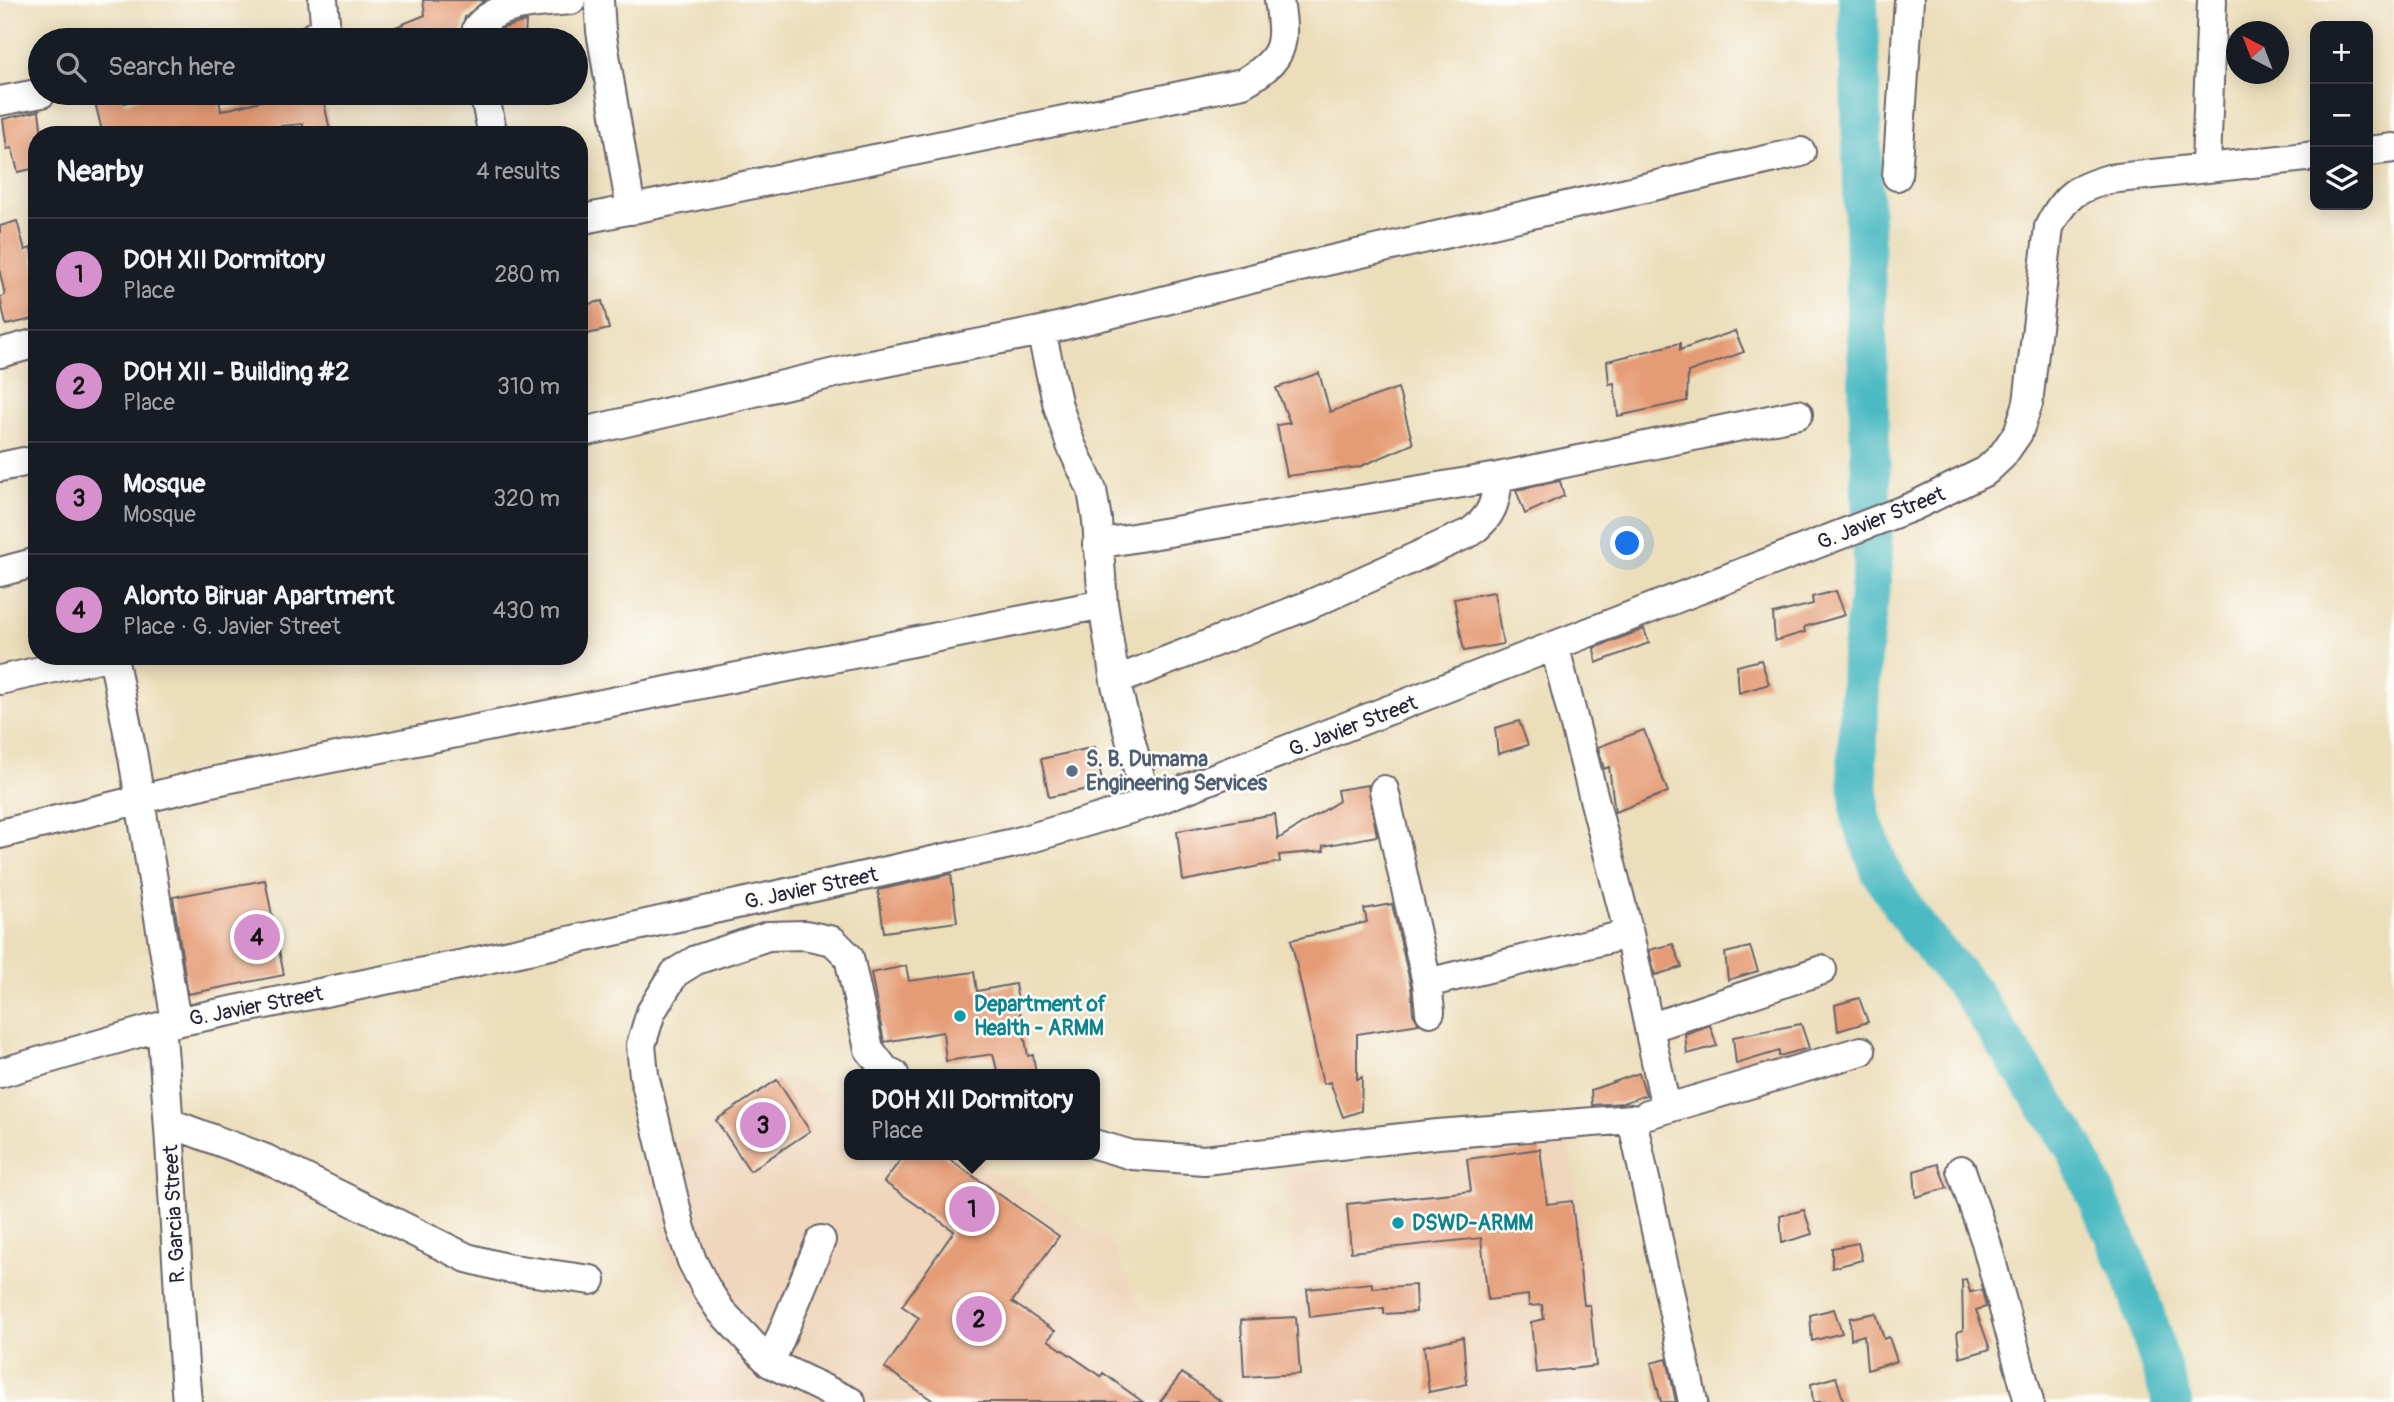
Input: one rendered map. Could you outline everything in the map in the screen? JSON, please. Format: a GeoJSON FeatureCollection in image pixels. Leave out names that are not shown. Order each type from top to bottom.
{"type":"FeatureCollection","features":[{"type":"Feature","properties":{"kind":"street"},"geometry":{"type":"LineString","coordinates":[[323,0],[326,22],[323,28]]}},
{"type":"Feature","properties":{"kind":"street"},"geometry":{"type":"LineString","coordinates":[[477,28],[493,13],[571,0]]}},
{"type":"Feature","properties":{"kind":"street"},"geometry":{"type":"LineString","coordinates":[[599,0],[601,31],[631,210]]}},
{"type":"Feature","properties":{"kind":"street"},"geometry":{"type":"LineString","coordinates":[[588,218],[1243,83],[1270,67],[1282,45],[1279,0]]}},
{"type":"Feature","properties":{"kind":"street"},"geometry":{"type":"LineString","coordinates":[[1897,176],[1909,0]]}},
{"type":"Feature","properties":{"kind":"street"},"geometry":{"type":"LineString","coordinates":[[2206,4],[2206,165]]}},
{"type":"Feature","properties":{"kind":"street"},"geometry":{"type":"LineString","coordinates":[[0,101],[28,96]]}},
{"type":"Feature","properties":{"kind":"street"},"geometry":{"type":"LineString","coordinates":[[487,105],[491,126]]}},
{"type":"Feature","properties":{"kind":"street"},"geometry":{"type":"LineString","coordinates":[[2373,150],[2394,148]]}},
{"type":"Feature","properties":{"kind":"street"},"geometry":{"type":"LineString","coordinates":[[588,431],[852,369],[1041,331],[1801,152]]}},
{"type":"Feature","properties":{"kind":"street","name":"G. Javier Street"},"geometry":{"type":"LineString","coordinates":[[0,1073],[169,1024],[469,963],[1014,843],[1147,804],[1555,648],[1914,506],[1986,471],[2002,456],[2018,433],[2028,403],[2049,227],[2062,202],[2081,188],[2109,178],[2206,165],[2310,156]]}},
{"type":"Feature","properties":{"kind":"street"},"geometry":{"type":"LineString","coordinates":[[1041,331],[1058,406],[1071,445],[1092,490],[1102,604],[1115,681],[1147,804]]}},
{"type":"Feature","properties":{"kind":"street"},"geometry":{"type":"LineString","coordinates":[[0,353],[28,345]]}},
{"type":"Feature","properties":{"kind":"street"},"geometry":{"type":"LineString","coordinates":[[1097,544],[1498,477],[1798,414]]}},
{"type":"Feature","properties":{"kind":"street"},"geometry":{"type":"LineString","coordinates":[[1115,681],[1308,605],[1471,532],[1489,518],[1496,500],[1498,477]]}},
{"type":"Feature","properties":{"kind":"street"},"geometry":{"type":"LineString","coordinates":[[0,572],[28,564]]}},
{"type":"Feature","properties":{"kind":"street"},"geometry":{"type":"LineString","coordinates":[[0,834],[238,777],[1102,604]]}},
{"type":"Feature","properties":{"kind":"street"},"geometry":{"type":"LineString","coordinates":[[1555,648],[1629,934],[1666,1108]]}},
{"type":"Feature","properties":{"kind":"street"},"geometry":{"type":"LineString","coordinates":[[0,680],[69,665]]}},
{"type":"Feature","properties":{"kind":"street","name":"R. Garcia Street"},"geometry":{"type":"LineString","coordinates":[[113,665],[140,801],[169,1024],[174,1251],[187,1402]]}},
{"type":"Feature","properties":{"kind":"street"},"geometry":{"type":"LineString","coordinates":[[1384,790],[1427,984],[1430,1012]]}},
{"type":"Feature","properties":{"kind":"street"},"geometry":{"type":"LineString","coordinates":[[1427,984],[1629,934]]}},
{"type":"Feature","properties":{"kind":"street"},"geometry":{"type":"LineString","coordinates":[[851,1402],[770,1363],[721,1311],[692,1261],[662,1154],[644,1075],[641,1045],[651,1012],[662,992],[675,973],[696,960],[768,936],[825,937],[844,949],[849,957],[869,1049],[884,1069]]}},
{"type":"Feature","properties":{"kind":"street"},"geometry":{"type":"LineString","coordinates":[[1649,1028],[1822,970]]}},
{"type":"Feature","properties":{"kind":"street"},"geometry":{"type":"LineString","coordinates":[[1100,1146],[1132,1155],[1204,1160],[1438,1134],[1632,1119],[1861,1051]]}},
{"type":"Feature","properties":{"kind":"street"},"geometry":{"type":"LineString","coordinates":[[1632,1119],[1693,1402]]}},
{"type":"Feature","properties":{"kind":"street"},"geometry":{"type":"LineString","coordinates":[[170,1123],[266,1159],[467,1258],[506,1268],[591,1280]]}},
{"type":"Feature","properties":{"kind":"street"},"geometry":{"type":"LineString","coordinates":[[1961,1170],[1986,1242],[2029,1402]]}},
{"type":"Feature","properties":{"kind":"street"},"geometry":{"type":"LineString","coordinates":[[770,1363],[821,1240]]}},
{"type":"Feature","properties":{"kind":"shaded area"},"geometry":{"type":"Polygon","coordinates":[[[779,1076],[844,1098],[844,1160],[976,1160],[1111,1243],[1143,1312],[1194,1316],[1298,1301],[1286,1173],[1568,1141],[1608,1370],[1643,1367],[1653,1402],[661,1402],[696,1318],[672,1267],[641,1172],[779,1076]]]}},
{"type":"Feature","properties":{"kind":"building"},"geometry":{"type":"Polygon","coordinates":[[[423,0],[485,0],[465,17],[463,28],[393,28],[425,15],[423,0]]]}},
{"type":"Feature","properties":{"kind":"building"},"geometry":{"type":"Polygon","coordinates":[[[526,21],[526,28],[503,28],[526,21]]]}},
{"type":"Feature","properties":{"kind":"building"},"geometry":{"type":"Polygon","coordinates":[[[96,105],[220,105],[221,111],[245,105],[325,105],[329,126],[303,124],[101,126],[96,105]]]}},
{"type":"Feature","properties":{"kind":"building"},"geometry":{"type":"Polygon","coordinates":[[[39,111],[41,126],[28,126],[28,170],[18,172],[12,148],[7,149],[3,119],[39,111]]]}},
{"type":"Feature","properties":{"kind":"building"},"geometry":{"type":"Polygon","coordinates":[[[17,221],[25,250],[28,249],[28,320],[6,325],[0,297],[5,295],[0,273],[0,226],[17,221]]]}},
{"type":"Feature","properties":{"kind":"building"},"geometry":{"type":"Polygon","coordinates":[[[602,301],[609,329],[588,334],[588,304],[602,301]]]}},
{"type":"Feature","properties":{"kind":"building"},"geometry":{"type":"Polygon","coordinates":[[[1735,331],[1744,352],[1688,372],[1687,401],[1618,416],[1614,383],[1609,384],[1607,361],[1680,343],[1680,350],[1735,331]]]}},
{"type":"Feature","properties":{"kind":"building"},"geometry":{"type":"Polygon","coordinates":[[[1319,373],[1330,412],[1398,388],[1413,444],[1359,467],[1287,476],[1277,425],[1290,423],[1276,388],[1319,373]]]}},
{"type":"Feature","properties":{"kind":"building"},"geometry":{"type":"Polygon","coordinates":[[[1560,481],[1564,496],[1525,514],[1516,490],[1560,481]]]}},
{"type":"Feature","properties":{"kind":"building"},"geometry":{"type":"Polygon","coordinates":[[[1836,591],[1845,615],[1804,627],[1805,632],[1775,641],[1773,614],[1813,604],[1812,597],[1836,591]]]}},
{"type":"Feature","properties":{"kind":"building"},"geometry":{"type":"Polygon","coordinates":[[[1494,592],[1503,644],[1464,651],[1454,599],[1494,592]]]}},
{"type":"Feature","properties":{"kind":"building"},"geometry":{"type":"Polygon","coordinates":[[[1644,629],[1649,643],[1596,663],[1594,648],[1644,629]]]}},
{"type":"Feature","properties":{"kind":"building"},"geometry":{"type":"Polygon","coordinates":[[[1761,660],[1769,684],[1739,693],[1737,666],[1761,660]]]}},
{"type":"Feature","properties":{"kind":"building"},"geometry":{"type":"Polygon","coordinates":[[[1519,721],[1528,745],[1498,754],[1495,728],[1519,721]]]}},
{"type":"Feature","properties":{"kind":"building"},"geometry":{"type":"Polygon","coordinates":[[[1644,730],[1668,792],[1615,812],[1609,767],[1604,769],[1598,747],[1644,730]]]}},
{"type":"Feature","properties":{"kind":"building"},"geometry":{"type":"Polygon","coordinates":[[[1095,747],[1103,786],[1049,797],[1041,759],[1095,747]]]}},
{"type":"Feature","properties":{"kind":"building"},"geometry":{"type":"Polygon","coordinates":[[[1368,785],[1377,836],[1323,846],[1324,851],[1279,855],[1280,862],[1183,881],[1177,831],[1275,814],[1278,839],[1339,801],[1337,790],[1368,785]]]}},
{"type":"Feature","properties":{"kind":"building"},"geometry":{"type":"Polygon","coordinates":[[[951,874],[957,922],[884,932],[878,890],[951,874]]]}},
{"type":"Feature","properties":{"kind":"building"},"geometry":{"type":"Polygon","coordinates":[[[265,880],[284,975],[188,994],[173,897],[265,880]]]}},
{"type":"Feature","properties":{"kind":"building"},"geometry":{"type":"Polygon","coordinates":[[[1392,904],[1411,986],[1413,1014],[1419,1024],[1357,1034],[1357,1079],[1362,1077],[1361,1111],[1343,1117],[1330,1082],[1323,1084],[1291,940],[1367,922],[1364,909],[1392,904]]]}},
{"type":"Feature","properties":{"kind":"building"},"geometry":{"type":"Polygon","coordinates":[[[1673,944],[1682,967],[1655,975],[1649,950],[1673,944]]]}},
{"type":"Feature","properties":{"kind":"building"},"geometry":{"type":"Polygon","coordinates":[[[1750,947],[1758,971],[1728,980],[1725,953],[1750,947]]]}},
{"type":"Feature","properties":{"kind":"building"},"geometry":{"type":"Polygon","coordinates":[[[906,966],[909,981],[974,972],[977,991],[1015,984],[1028,1056],[1033,1055],[1035,1069],[997,1069],[993,1054],[946,1061],[943,1032],[884,1042],[871,973],[906,966]]]}},
{"type":"Feature","properties":{"kind":"building"},"geometry":{"type":"Polygon","coordinates":[[[1859,998],[1868,1022],[1838,1031],[1835,1005],[1859,998]]]}},
{"type":"Feature","properties":{"kind":"building"},"geometry":{"type":"Polygon","coordinates":[[[1801,1024],[1809,1048],[1779,1056],[1779,1051],[1736,1064],[1733,1037],[1801,1024]]]}},
{"type":"Feature","properties":{"kind":"building"},"geometry":{"type":"Polygon","coordinates":[[[1710,1025],[1717,1046],[1687,1054],[1685,1034],[1710,1025]]]}},
{"type":"Feature","properties":{"kind":"building"},"geometry":{"type":"Polygon","coordinates":[[[1639,1073],[1646,1095],[1623,1103],[1592,1105],[1591,1090],[1639,1073]]]}},
{"type":"Feature","properties":{"kind":"building"},"geometry":{"type":"Polygon","coordinates":[[[777,1080],[810,1131],[750,1171],[716,1120],[777,1080]]]}},
{"type":"Feature","properties":{"kind":"building"},"geometry":{"type":"Polygon","coordinates":[[[1540,1149],[1547,1204],[1572,1201],[1584,1305],[1590,1305],[1596,1366],[1536,1373],[1531,1322],[1544,1319],[1542,1305],[1529,1306],[1528,1295],[1488,1300],[1481,1238],[1351,1252],[1347,1204],[1471,1191],[1467,1159],[1540,1149]]]}},
{"type":"Feature","properties":{"kind":"building"},"geometry":{"type":"Polygon","coordinates":[[[900,1160],[950,1160],[1059,1236],[1012,1302],[1055,1331],[1048,1340],[1101,1376],[1103,1373],[1143,1402],[935,1402],[885,1368],[919,1318],[902,1306],[954,1231],[884,1182],[900,1160]]]}},
{"type":"Feature","properties":{"kind":"building"},"geometry":{"type":"Polygon","coordinates":[[[1938,1164],[1947,1188],[1916,1197],[1914,1171],[1938,1164]]]}},
{"type":"Feature","properties":{"kind":"building"},"geometry":{"type":"Polygon","coordinates":[[[1804,1210],[1812,1234],[1782,1243],[1780,1216],[1804,1210]]]}},
{"type":"Feature","properties":{"kind":"building"},"geometry":{"type":"Polygon","coordinates":[[[1858,1243],[1862,1260],[1832,1268],[1832,1248],[1858,1243]]]}},
{"type":"Feature","properties":{"kind":"building"},"geometry":{"type":"Polygon","coordinates":[[[1966,1279],[1970,1292],[1982,1290],[1986,1307],[1976,1310],[1990,1349],[1960,1358],[1957,1332],[1963,1330],[1962,1280],[1966,1279]]]}},
{"type":"Feature","properties":{"kind":"building"},"geometry":{"type":"Polygon","coordinates":[[[1372,1283],[1372,1288],[1415,1285],[1416,1312],[1384,1314],[1384,1308],[1310,1317],[1307,1289],[1372,1283]]]}},
{"type":"Feature","properties":{"kind":"building"},"geometry":{"type":"Polygon","coordinates":[[[1834,1309],[1842,1333],[1812,1341],[1810,1315],[1834,1309]]]}},
{"type":"Feature","properties":{"kind":"building"},"geometry":{"type":"Polygon","coordinates":[[[1876,1313],[1884,1339],[1889,1337],[1897,1361],[1867,1370],[1864,1335],[1851,1339],[1850,1318],[1876,1313]]]}},
{"type":"Feature","properties":{"kind":"building"},"geometry":{"type":"Polygon","coordinates":[[[1296,1317],[1300,1374],[1244,1377],[1241,1320],[1296,1317]]]}},
{"type":"Feature","properties":{"kind":"building"},"geometry":{"type":"Polygon","coordinates":[[[1463,1337],[1467,1384],[1429,1392],[1424,1346],[1463,1337]]]}},
{"type":"Feature","properties":{"kind":"building"},"geometry":{"type":"Polygon","coordinates":[[[1667,1359],[1676,1402],[1661,1402],[1651,1363],[1667,1359]]]}},
{"type":"Feature","properties":{"kind":"building"},"geometry":{"type":"Polygon","coordinates":[[[1182,1373],[1222,1402],[1160,1402],[1182,1373]]]}},
{"type":"Feature","properties":{"kind":"building"},"geometry":{"type":"Polygon","coordinates":[[[1836,1377],[1844,1402],[1813,1402],[1811,1384],[1836,1377]]]}},
{"type":"Feature","properties":{"kind":"waterway"},"geometry":{"type":"LineString","coordinates":[[1858,0],[1873,564],[1861,658],[1857,766],[1861,819],[1882,874],[1917,928],[1969,989],[2075,1148],[2134,1280],[2172,1402]]}},
{"type":"Feature","properties":{"kind":"place","name":"S. B. Dumama Engineering Services"},"geometry":{"type":"Point","coordinates":[1072,771]}},
{"type":"Feature","properties":{"kind":"place","name":"Alonto Biruar Apartment"},"geometry":{"type":"Point","coordinates":[257,937]}},
{"type":"Feature","properties":{"kind":"place","name":"Department of Health - ARMM"},"geometry":{"type":"Point","coordinates":[960,1016]}},
{"type":"Feature","properties":{"kind":"place","name":"Mosque"},"geometry":{"type":"Point","coordinates":[763,1125]}},
{"type":"Feature","properties":{"kind":"place","name":"DOH XII Dormitory"},"geometry":{"type":"Point","coordinates":[972,1209]}},
{"type":"Feature","properties":{"kind":"place","name":"DSWD-ARMM"},"geometry":{"type":"Point","coordinates":[1398,1223]}},
{"type":"Feature","properties":{"kind":"place","name":"DOH XII - Building #2"},"geometry":{"type":"Point","coordinates":[979,1319]}}]}
